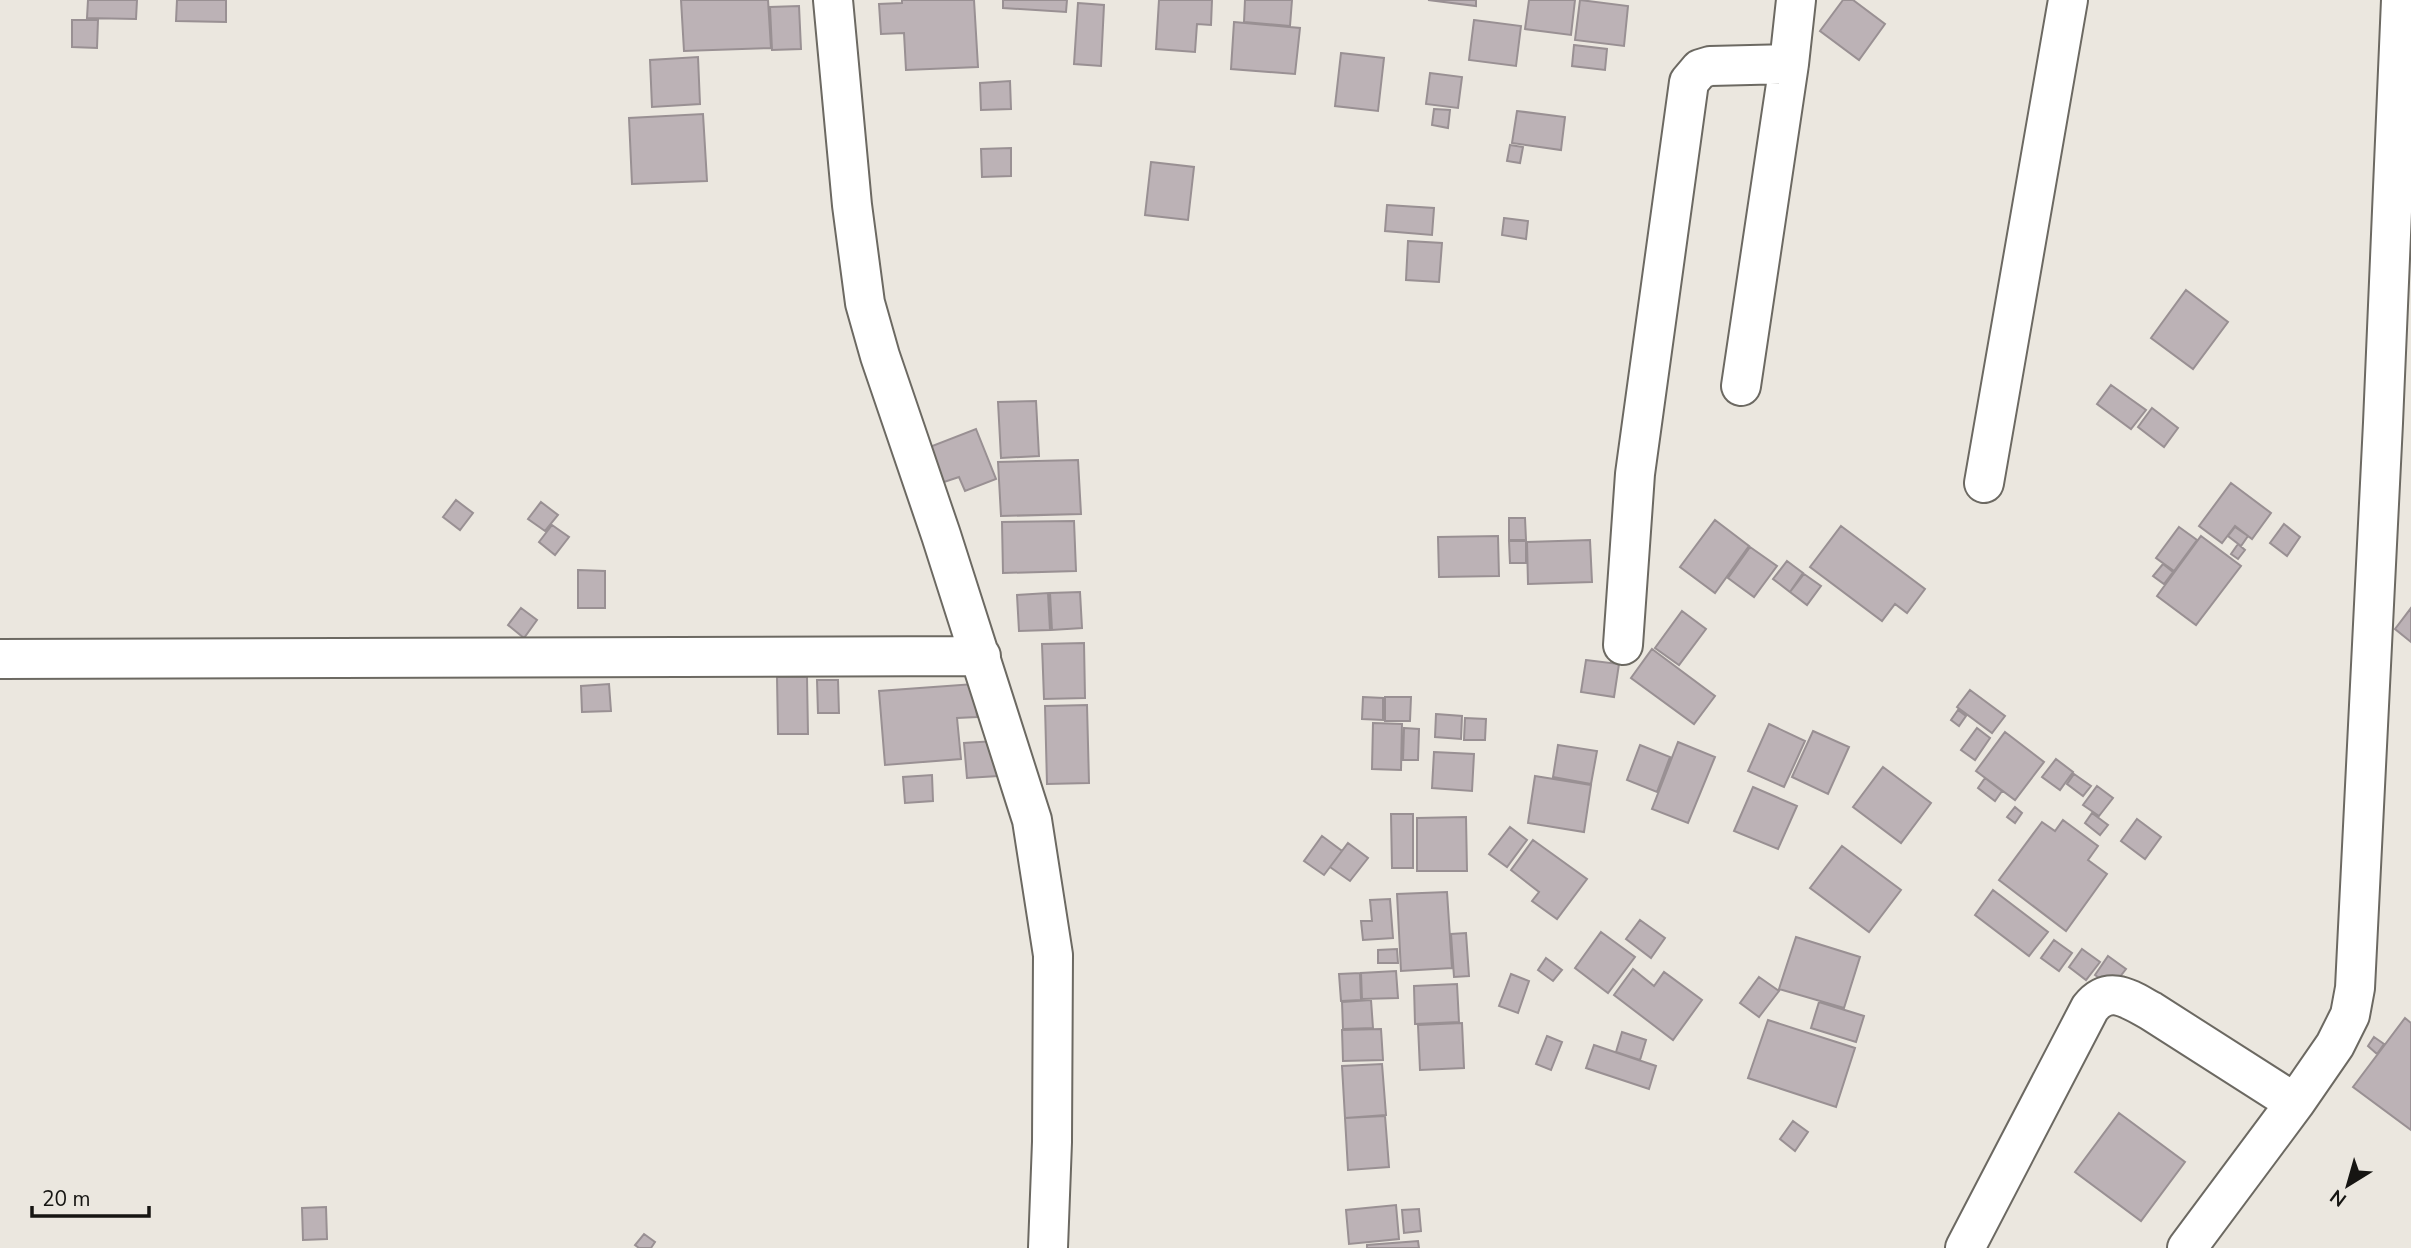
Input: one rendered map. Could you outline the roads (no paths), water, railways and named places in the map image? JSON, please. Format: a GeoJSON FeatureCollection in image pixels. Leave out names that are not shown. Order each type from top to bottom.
{"type":"FeatureCollection","features":[{"type":"Feature","properties":{"kind":"street"},"geometry":{"type":"LineString","coordinates":[[833,0],[852,205],[865,303],[1032,820],[1053,955],[1052,1142],[1048,1248]]}},
{"type":"Feature","properties":{"kind":"street"},"geometry":{"type":"LineString","coordinates":[[1741,386],[1796,0]]}},
{"type":"Feature","properties":{"kind":"street"},"geometry":{"type":"LineString","coordinates":[[1984,483],[2068,0]]}},
{"type":"Feature","properties":{"kind":"street"},"geometry":{"type":"LineString","coordinates":[[2187,1248],[2335,1045],[2350,1015],[2355,988],[2397,433],[2403,106],[2401,0]]}},
{"type":"Feature","properties":{"kind":"street"},"geometry":{"type":"LineString","coordinates":[[1623,645],[1635,474],[1689,82],[1700,69],[1710,66],[1789,64]]}},
{"type":"Feature","properties":{"kind":"street"},"geometry":{"type":"LineString","coordinates":[[0,659],[981,656]]}},
{"type":"Feature","properties":{"kind":"street"},"geometry":{"type":"LineString","coordinates":[[1965,1248],[2090,1008],[2099,997],[2110,994],[2127,998],[2295,1103]]}}]}
